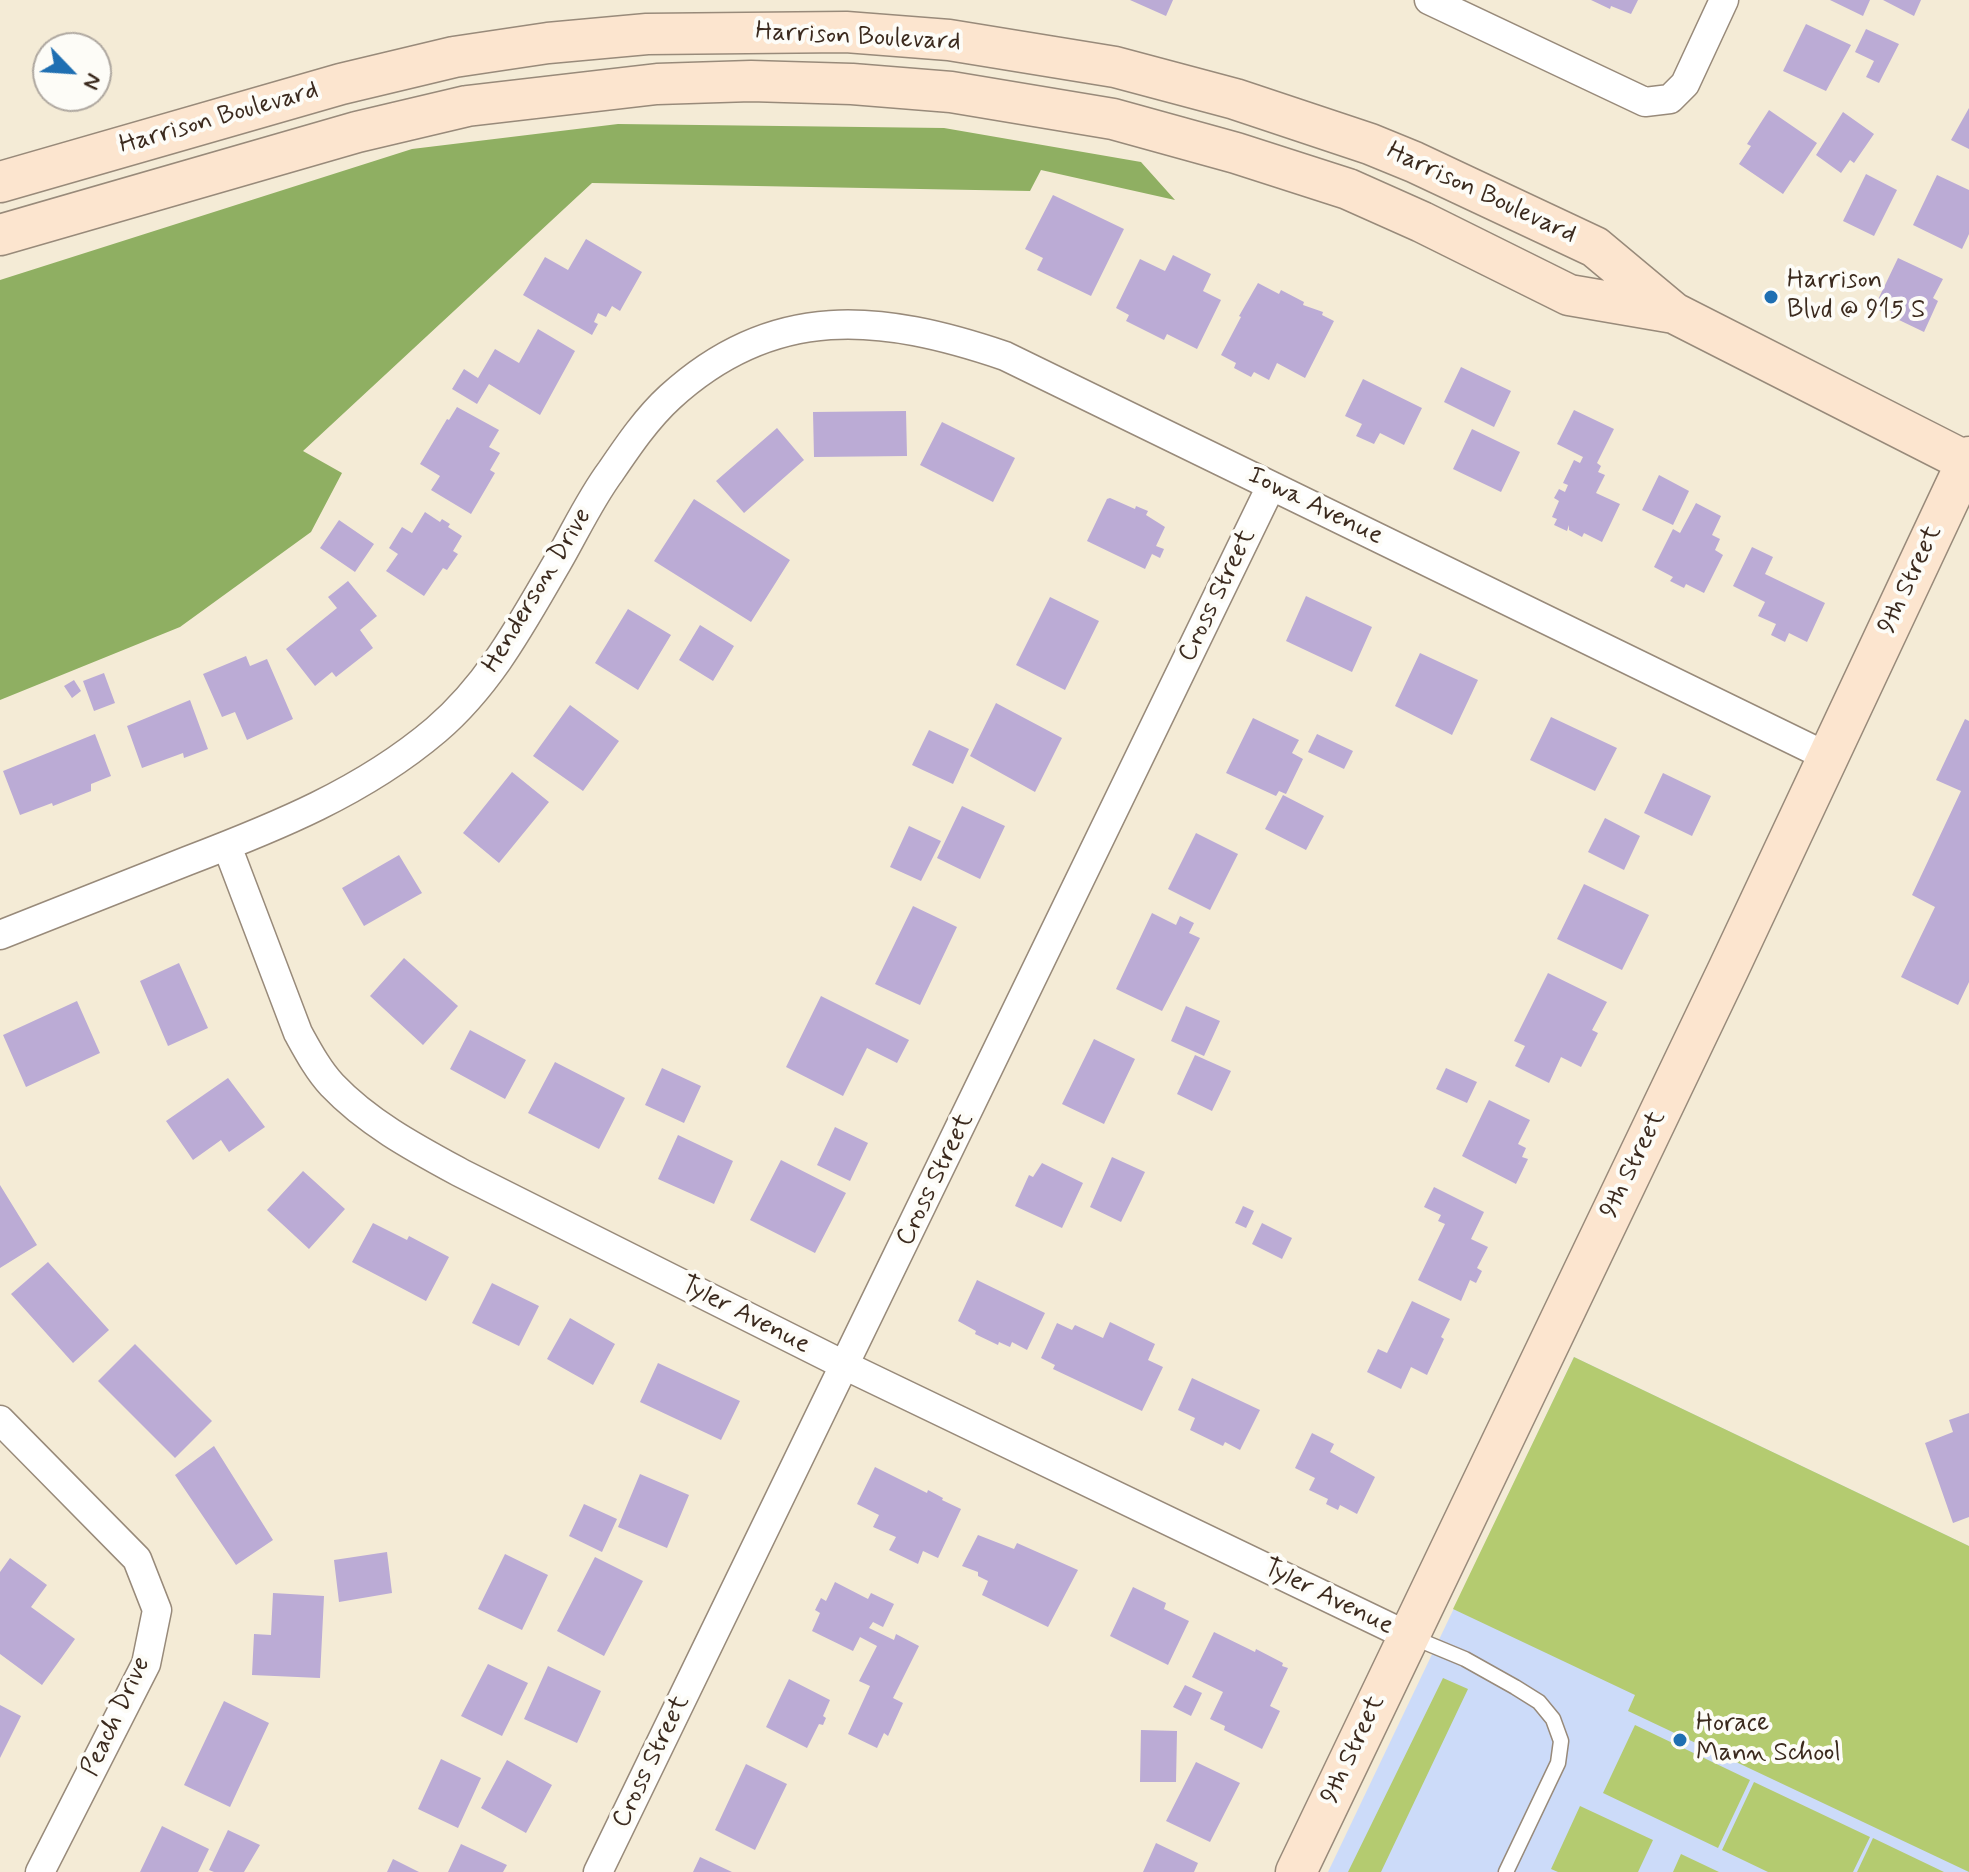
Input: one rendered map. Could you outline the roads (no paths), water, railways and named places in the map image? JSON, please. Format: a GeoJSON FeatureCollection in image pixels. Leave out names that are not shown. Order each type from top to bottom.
{"type":"FeatureCollection","features":[{"type":"Feature","properties":{"kind":"main road","name":"Harrison Boulevard"},"geometry":{"type":"LineString","coordinates":[[0,182],[341,84],[454,57],[548,43],[647,34],[846,32],[949,40],[1115,67],[1235,99],[1414,162],[1595,247],[1674,313],[1968,461]]}},
{"type":"Feature","properties":{"kind":"main road","name":"Harrison Boulevard"},"geometry":{"type":"LineString","coordinates":[[0,235],[357,132],[467,106],[657,84],[751,81],[852,84],[951,92],[1113,119],[1221,149],[1348,189],[1569,295],[1674,313]]}},
{"type":"Feature","properties":{"kind":"main road","name":"9th Street"},"geometry":{"type":"LineString","coordinates":[[1296,1872],[1968,461]]}},
{"type":"Feature","properties":{"kind":"street"},"geometry":{"type":"LineString","coordinates":[[1429,0],[1645,102],[1670,99],[1685,84],[1724,0]]}},
{"type":"Feature","properties":{"kind":"street","name":"Iowa Avenue"},"geometry":{"type":"LineString","coordinates":[[785,330],[825,324],[871,325],[927,333],[1005,356],[1828,757]]}},
{"type":"Feature","properties":{"kind":"street","name":"Henderson Drive"},"geometry":{"type":"LineString","coordinates":[[0,935],[272,828],[361,784],[437,729],[471,696],[504,655],[609,473],[659,409],[705,370],[742,347],[785,330]]}},
{"type":"Feature","properties":{"kind":"street","name":"Cross Street"},"geometry":{"type":"LineString","coordinates":[[598,1872],[1271,486]]}},
{"type":"Feature","properties":{"kind":"street","name":"Tyler Avenue"},"geometry":{"type":"LineString","coordinates":[[227,846],[298,1033],[331,1084],[403,1141],[846,1366],[1408,1636]]}},
{"type":"Feature","properties":{"kind":"street","name":"Peach Drive"},"geometry":{"type":"LineString","coordinates":[[0,1420],[137,1559],[157,1610],[146,1664],[40,1872]]}},
{"type":"Feature","properties":{"kind":"lane"},"geometry":{"type":"LineString","coordinates":[[1408,1636],[1477,1665],[1539,1702],[1553,1719],[1561,1741],[1558,1763],[1506,1872]]}},
{"type":"Feature","properties":{"kind":"place","name":"Harrison Blvd @ 915 S"},"geometry":{"type":"Point","coordinates":[1771,297]}},
{"type":"Feature","properties":{"kind":"place","name":"Horace Mann School"},"geometry":{"type":"Point","coordinates":[1680,1740]}}]}
